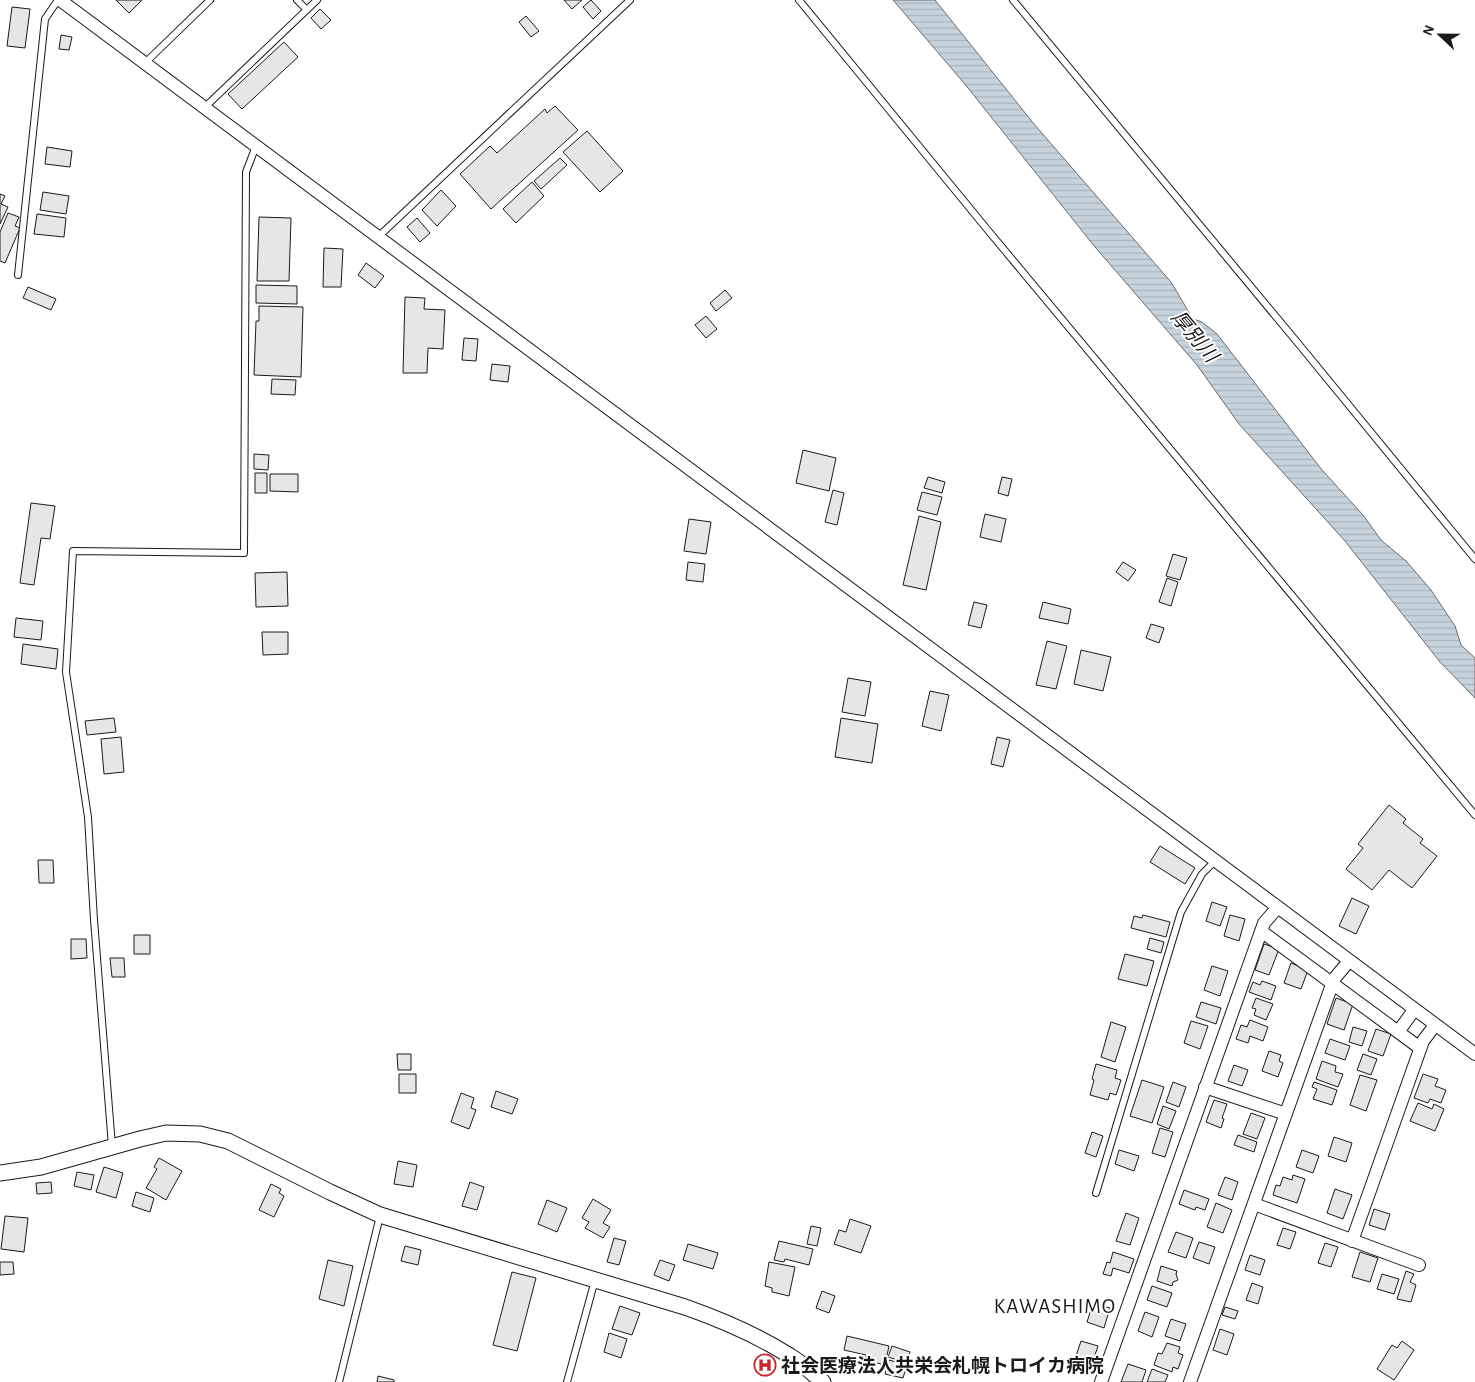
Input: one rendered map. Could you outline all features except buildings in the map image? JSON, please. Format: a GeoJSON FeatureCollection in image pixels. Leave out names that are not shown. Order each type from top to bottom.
{"type":"FeatureCollection","features":[{"type":"Feature","properties":{"kind":"street"},"geometry":{"type":"LineString","coordinates":[[59,0],[1475,1054]]}},
{"type":"Feature","properties":{"kind":"street"},"geometry":{"type":"LineString","coordinates":[[1101,1382],[1264,922],[1278,907]]}},
{"type":"Feature","properties":{"kind":"street"},"geometry":{"type":"LineString","coordinates":[[1261,931],[1420,1048]]}},
{"type":"Feature","properties":{"kind":"street"},"geometry":{"type":"LineString","coordinates":[[1190,1382],[1332,983],[1349,961]]}},
{"type":"Feature","properties":{"kind":"street"},"geometry":{"type":"LineString","coordinates":[[1398,1032],[1414,1010]]}},
{"type":"Feature","properties":{"kind":"street"},"geometry":{"type":"LineString","coordinates":[[1352,1241],[1420,1048],[1435,1025]]}},
{"type":"Feature","properties":{"kind":"street"},"geometry":{"type":"LineString","coordinates":[[1205,1087],[1286,1114]]}},
{"type":"Feature","properties":{"kind":"street"},"geometry":{"type":"LineString","coordinates":[[0,1173],[40,1167],[166,1133],[200,1134],[228,1140],[380,1215],[685,1307],[736,1326],[752,1333],[792,1357],[823,1382]]}},
{"type":"Feature","properties":{"kind":"street"},"geometry":{"type":"LineString","coordinates":[[1254,1204],[1419,1266]]}},
{"type":"Feature","properties":{"kind":"lane"},"geometry":{"type":"LineString","coordinates":[[18,275],[45,19],[59,0]]}},
{"type":"Feature","properties":{"kind":"lane"},"geometry":{"type":"LineString","coordinates":[[145,63],[210,0]]}},
{"type":"Feature","properties":{"kind":"lane"},"geometry":{"type":"LineString","coordinates":[[297,0],[307,10]]}},
{"type":"Feature","properties":{"kind":"lane"},"geometry":{"type":"LineString","coordinates":[[204,108],[318,0]]}},
{"type":"Feature","properties":{"kind":"lane"},"geometry":{"type":"LineString","coordinates":[[378,237],[630,0]]}},
{"type":"Feature","properties":{"kind":"lane"},"geometry":{"type":"LineString","coordinates":[[799,0],[1475,815]]}},
{"type":"Feature","properties":{"kind":"lane"},"geometry":{"type":"LineString","coordinates":[[1013,0],[1475,559]]}},
{"type":"Feature","properties":{"kind":"lane"},"geometry":{"type":"LineString","coordinates":[[112,1147],[94,920],[88,816],[66,672],[74,551],[244,553],[246,172],[256,146]]}},
{"type":"Feature","properties":{"kind":"lane"},"geometry":{"type":"LineString","coordinates":[[1096,1192],[1181,912],[1202,874],[1215,861]]}},
{"type":"Feature","properties":{"kind":"lane"},"geometry":{"type":"LineString","coordinates":[[340,1382],[380,1215]]}},
{"type":"Feature","properties":{"kind":"lane"},"geometry":{"type":"LineString","coordinates":[[567,1382],[595,1280]]}},
{"type":"Feature","properties":{"kind":"water","name":"厚別川"},"geometry":{"type":"Polygon","coordinates":[[[893,0],[935,0],[1034,124],[1171,282],[1193,319],[1202,322],[1217,334],[1322,470],[1363,515],[1381,540],[1406,561],[1431,590],[1455,626],[1461,645],[1475,658],[1475,698],[1440,662],[1345,541],[1239,424],[1197,365],[1095,247],[964,83],[893,0]]]}},
{"type":"Feature","properties":{"kind":"place","name":"社会医療法人共栄会札幌トロイカ病院"},"geometry":{"type":"Point","coordinates":[765,1365]}},
{"type":"Feature","properties":{"kind":"district","name":"KAWASHIMO"},"geometry":{"type":"Point","coordinates":[1055,1306]}}]}
